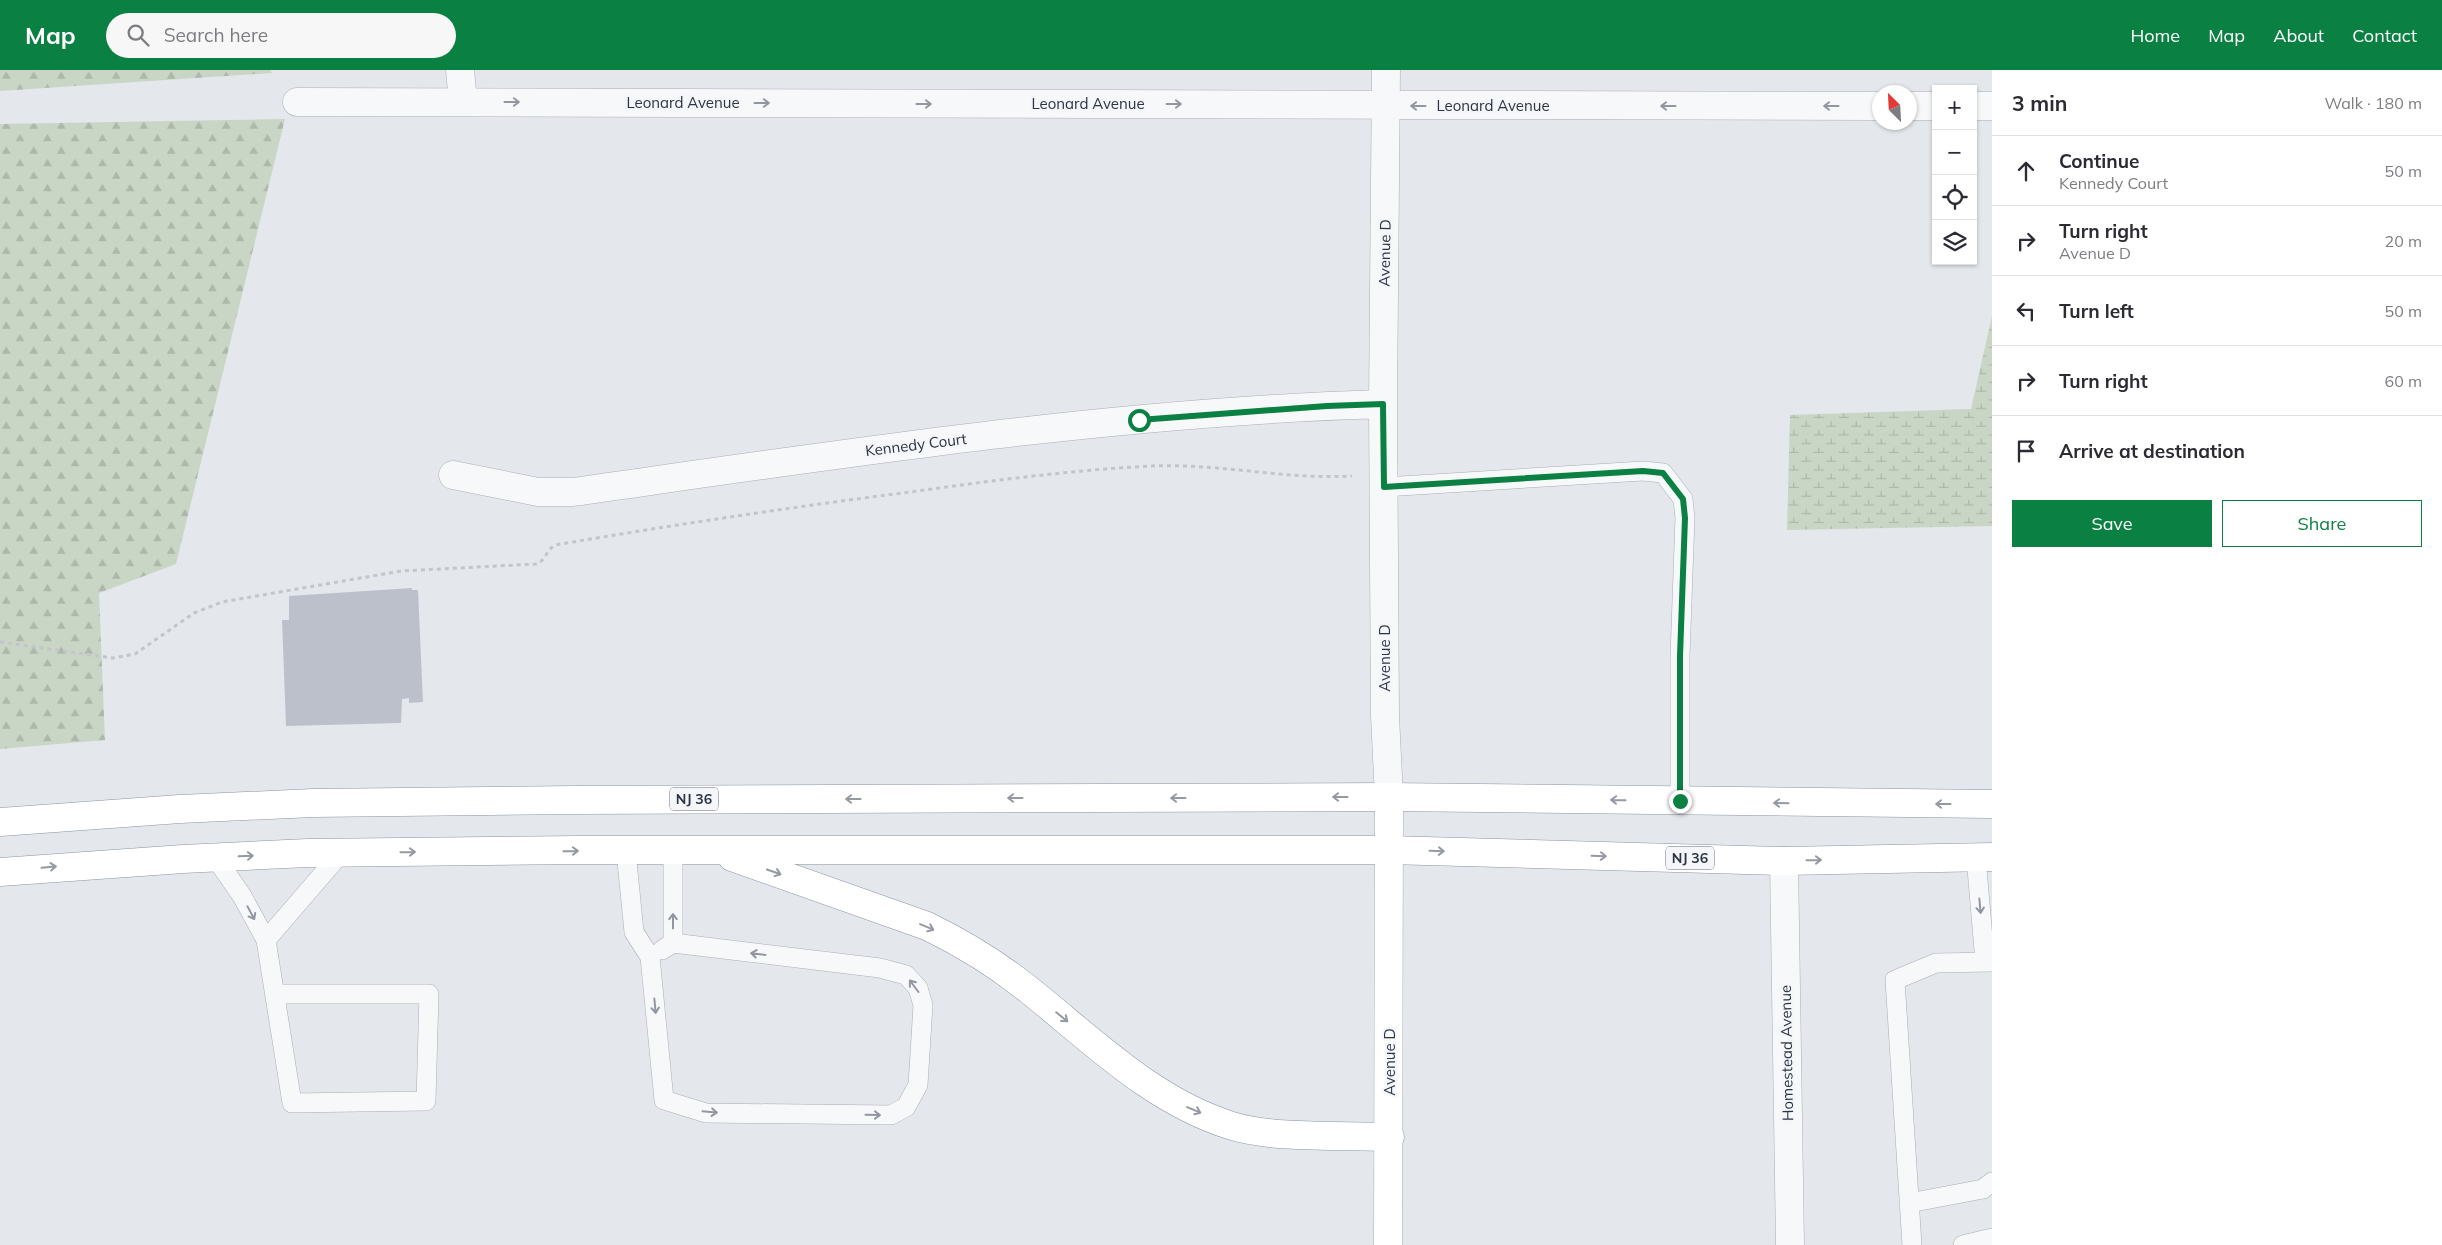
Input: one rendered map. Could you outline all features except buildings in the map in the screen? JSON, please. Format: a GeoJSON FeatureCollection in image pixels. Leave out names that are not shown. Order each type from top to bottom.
{"type":"FeatureCollection","features":[{"type":"Feature","properties":{"kind":"main road","name":"NJ 36"},"geometry":{"type":"LineString","coordinates":[[0,822],[180,809],[313,803],[585,800],[1389,797],[1992,804]]}},
{"type":"Feature","properties":{"kind":"main road","name":"Avenue D"},"geometry":{"type":"LineString","coordinates":[[1388,1245],[1390,1137],[1389,797]]}},
{"type":"Feature","properties":{"kind":"main road","name":"NJ 36"},"geometry":{"type":"LineString","coordinates":[[0,872],[215,857],[341,853],[712,850],[1388,850],[1784,861],[1984,857]]}},
{"type":"Feature","properties":{"kind":"main road"},"geometry":{"type":"LineString","coordinates":[[712,850],[927,926],[954,939],[1027,988],[1129,1072],[1182,1104],[1232,1126],[1269,1133],[1390,1137]]}},
{"type":"Feature","properties":{"kind":"street"},"geometry":{"type":"LineString","coordinates":[[460,70],[463,102]]}},
{"type":"Feature","properties":{"kind":"street","name":"Avenue D"},"geometry":{"type":"LineString","coordinates":[[1386,70],[1383,404],[1385,716],[1389,797]]}},
{"type":"Feature","properties":{"kind":"street","name":"Leonard Avenue"},"geometry":{"type":"LineString","coordinates":[[297,102],[1872,106]]}},
{"type":"Feature","properties":{"kind":"street"},"geometry":{"type":"LineString","coordinates":[[1917,106],[1932,106]]}},
{"type":"Feature","properties":{"kind":"street"},"geometry":{"type":"LineString","coordinates":[[1977,106],[1992,106]]}},
{"type":"Feature","properties":{"kind":"street","name":"Kennedy Court"},"geometry":{"type":"LineString","coordinates":[[453,475],[538,492],[573,492],[874,450],[1120,423],[1327,406],[1383,404]]}},
{"type":"Feature","properties":{"kind":"street","name":"Homestead Avenue"},"geometry":{"type":"LineString","coordinates":[[1784,861],[1790,1245]]}},
{"type":"Feature","properties":{"kind":"lane"},"geometry":{"type":"LineString","coordinates":[[1384,481],[1643,471],[1663,473],[1683,499],[1685,518],[1680,656],[1680,801]]}},
{"type":"Feature","properties":{"kind":"lane"},"geometry":{"type":"LineString","coordinates":[[626,851],[634,932],[650,957],[664,1100],[706,1113],[892,1115],[906,1107],[918,1085],[923,1004],[918,988],[906,975],[880,968],[673,944],[650,957]]}},
{"type":"Feature","properties":{"kind":"lane"},"geometry":{"type":"LineString","coordinates":[[673,851],[673,944]]}},
{"type":"Feature","properties":{"kind":"lane"},"geometry":{"type":"LineString","coordinates":[[266,940],[341,853]]}},
{"type":"Feature","properties":{"kind":"lane"},"geometry":{"type":"LineString","coordinates":[[215,857],[242,896],[266,940],[292,1103],[426,1101],[429,994],[275,994]]}},
{"type":"Feature","properties":{"kind":"lane"},"geometry":{"type":"LineString","coordinates":[[1912,1245],[1895,980],[1936,963],[1988,962],[1984,857]]}},
{"type":"Feature","properties":{"kind":"lane"},"geometry":{"type":"LineString","coordinates":[[1909,1203],[1983,1189],[1992,1182]]}},
{"type":"Feature","properties":{"kind":"lane"},"geometry":{"type":"LineString","coordinates":[[1963,1245],[1992,1238]]}},
{"type":"Feature","properties":{"kind":"path"},"geometry":{"type":"LineString","coordinates":[[0,642],[113,658],[127,657],[143,649],[194,613],[222,602],[401,571],[536,564],[543,560],[555,545],[697,521],[957,486],[1122,468],[1170,465],[1384,481]]}},
{"type":"Feature","properties":{"kind":"green space"},"geometry":{"type":"Polygon","coordinates":[[[0,70],[270,70],[272,73],[0,91],[0,70]]]}},
{"type":"Feature","properties":{"kind":"green space"},"geometry":{"type":"Polygon","coordinates":[[[285,119],[176,564],[99,593],[105,740],[0,749],[0,124],[285,119]]]}},
{"type":"Feature","properties":{"kind":"green space"},"geometry":{"type":"Polygon","coordinates":[[[1992,316],[1992,526],[1787,530],[1790,415],[1971,409],[1992,316]]]}},
{"type":"Feature","properties":{"kind":"route"},"geometry":{"type":"LineString","coordinates":[[1139,420],[1327,406],[1383,404],[1384,487],[1643,471],[1663,473],[1683,499],[1685,518],[1680,656],[1680,801]]}}]}
